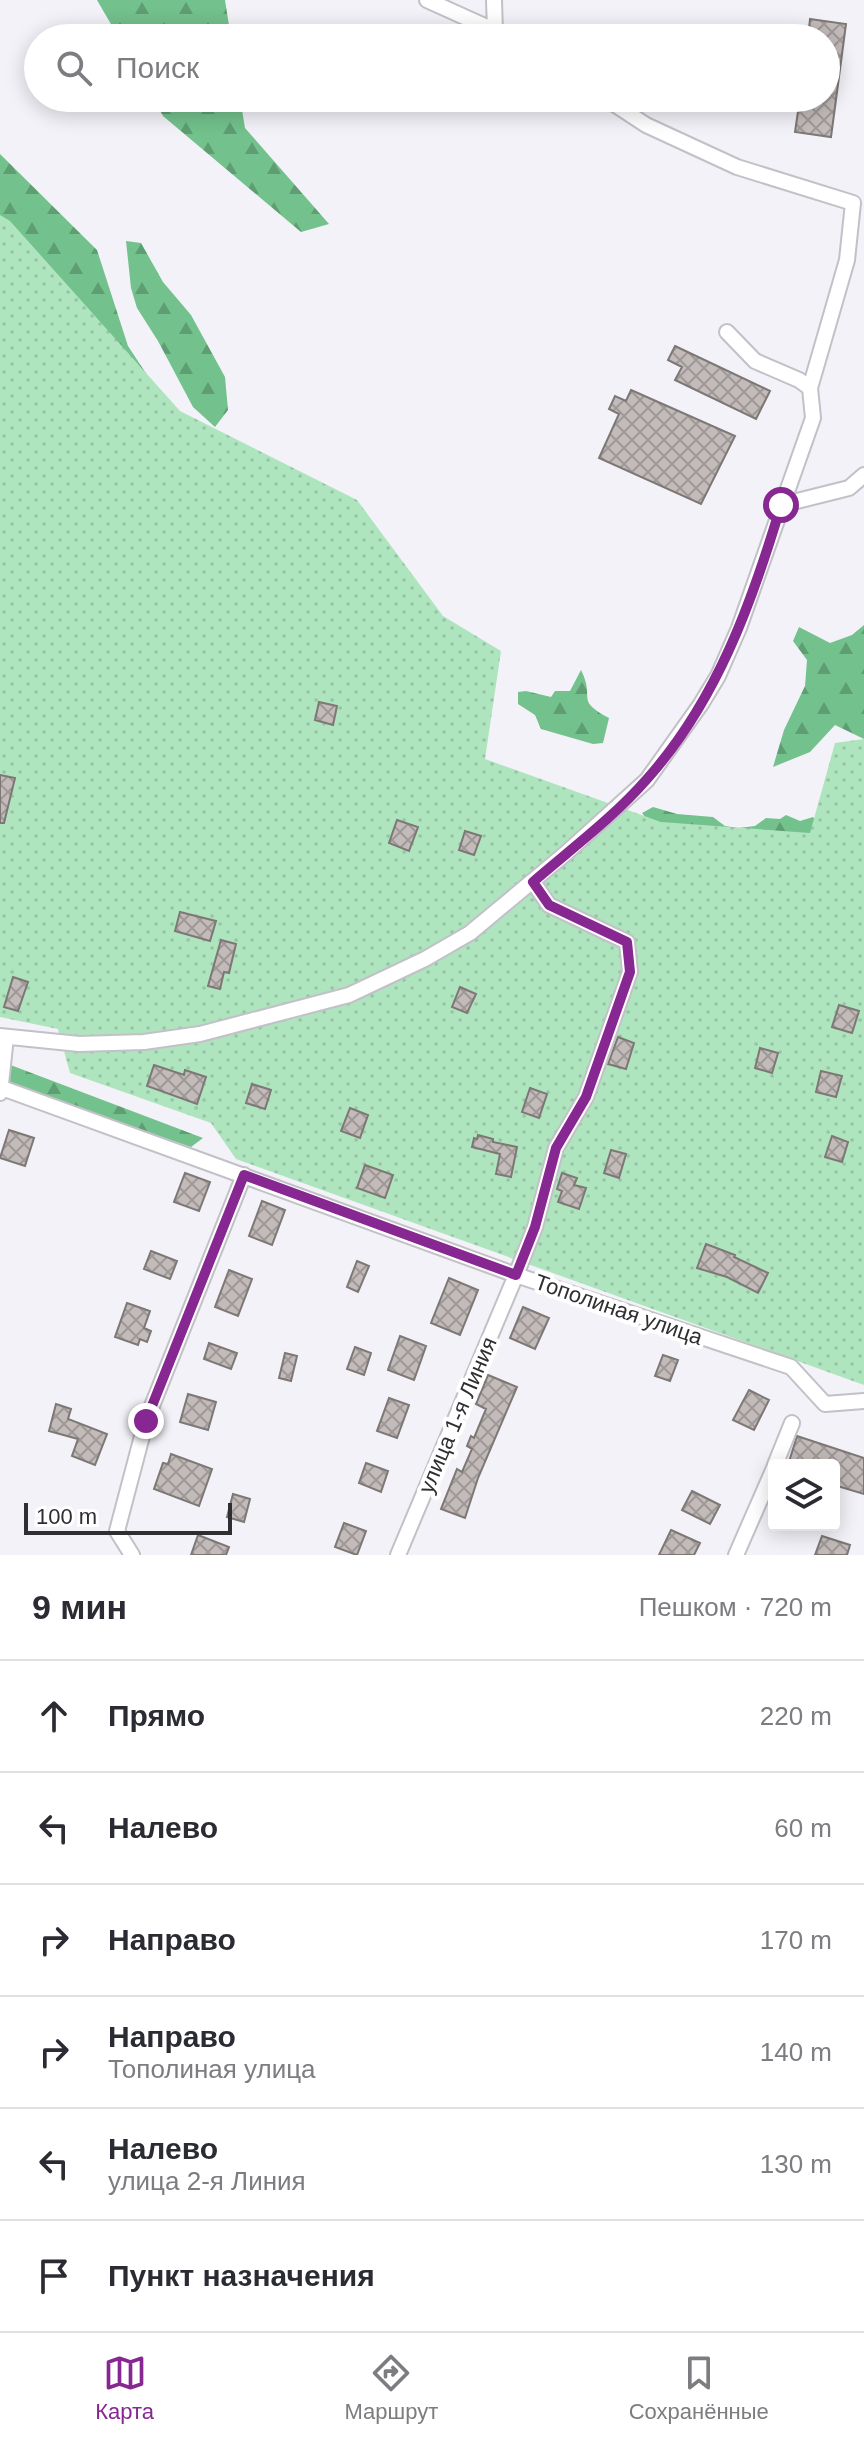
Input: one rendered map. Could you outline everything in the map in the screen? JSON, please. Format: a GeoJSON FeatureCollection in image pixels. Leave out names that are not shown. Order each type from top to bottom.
{"type":"FeatureCollection","features":[{"type":"Feature","properties":{"kind":"street"},"geometry":{"type":"LineString","coordinates":[[427,0],[480,24]]}},
{"type":"Feature","properties":{"kind":"street"},"geometry":{"type":"LineString","coordinates":[[494,0],[495,24]]}},
{"type":"Feature","properties":{"kind":"street"},"geometry":{"type":"LineString","coordinates":[[1,1091],[3,1037],[79,1044],[144,1042],[200,1034],[349,995],[383,981],[459,939],[533,882],[647,780],[693,716],[718,676],[739,628],[813,418],[810,388],[847,260],[853,203],[737,167],[646,125],[626,112]]}},
{"type":"Feature","properties":{"kind":"street"},"geometry":{"type":"LineString","coordinates":[[727,332],[755,361],[810,388]]}},
{"type":"Feature","properties":{"kind":"street"},"geometry":{"type":"LineString","coordinates":[[781,505],[849,488],[864,475]]}},
{"type":"Feature","properties":{"kind":"street","name":"улица 1-я Линия"},"geometry":{"type":"LineString","coordinates":[[398,1555],[516,1275],[535,1227],[556,1148],[586,1097],[630,972],[627,942],[549,905],[533,882]]}},
{"type":"Feature","properties":{"kind":"street","name":"Тополиная улица"},"geometry":{"type":"LineString","coordinates":[[1,1091],[244,1175],[516,1275],[791,1367],[825,1404],[864,1401]]}},
{"type":"Feature","properties":{"kind":"street"},"geometry":{"type":"LineString","coordinates":[[132,1555],[117,1531],[146,1421],[244,1175]]}},
{"type":"Feature","properties":{"kind":"street"},"geometry":{"type":"LineString","coordinates":[[778,1459],[792,1423]]}},
{"type":"Feature","properties":{"kind":"street"},"geometry":{"type":"LineString","coordinates":[[736,1555],[768,1482]]}},
{"type":"Feature","properties":{"kind":"green space"},"geometry":{"type":"Polygon","coordinates":[[[97,0],[225,0],[229,24],[111,24],[97,0]]]}},
{"type":"Feature","properties":{"kind":"green space"},"geometry":{"type":"Polygon","coordinates":[[[161,112],[242,112],[245,128],[329,224],[301,232],[161,112]]]}},
{"type":"Feature","properties":{"kind":"green space"},"geometry":{"type":"Polygon","coordinates":[[[0,154],[97,250],[128,346],[149,378],[0,229],[0,154]]]}},
{"type":"Feature","properties":{"kind":"green space"},"geometry":{"type":"Polygon","coordinates":[[[0,215],[10,221],[180,411],[357,500],[443,616],[501,651],[485,759],[661,822],[810,833],[835,743],[864,739],[864,1385],[236,1159],[211,1123],[70,1073],[58,1029],[0,1017],[0,215]]]}},
{"type":"Feature","properties":{"kind":"green space"},"geometry":{"type":"Polygon","coordinates":[[[126,241],[141,243],[163,282],[191,315],[225,377],[228,410],[215,427],[193,407],[137,308],[131,288],[126,241]]]}},
{"type":"Feature","properties":{"kind":"green space"},"geometry":{"type":"Polygon","coordinates":[[[864,625],[864,739],[835,725],[810,752],[773,767],[784,730],[805,686],[807,660],[793,641],[799,627],[830,643],[852,635],[864,625]]]}},
{"type":"Feature","properties":{"kind":"green space"},"geometry":{"type":"Polygon","coordinates":[[[581,670],[589,702],[609,718],[603,743],[593,744],[541,729],[535,715],[518,704],[518,692],[551,697],[555,691],[570,691],[581,670]]]}},
{"type":"Feature","properties":{"kind":"green space"},"geometry":{"type":"Polygon","coordinates":[[[653,807],[677,814],[713,817],[725,826],[738,828],[755,826],[766,818],[780,819],[786,815],[800,821],[813,817],[832,839],[652,826],[642,813],[653,807]]]}},
{"type":"Feature","properties":{"kind":"green space"},"geometry":{"type":"Polygon","coordinates":[[[0,1061],[203,1138],[191,1147],[0,1082],[0,1061]]]}},
{"type":"Feature","properties":{"kind":"building"},"geometry":{"type":"Polygon","coordinates":[[[810,19],[846,24],[840,69],[840,24],[809,24],[810,19]]]}},
{"type":"Feature","properties":{"kind":"building"},"geometry":{"type":"Polygon","coordinates":[[[798,112],[834,112],[831,137],[795,132],[798,112]]]}},
{"type":"Feature","properties":{"kind":"building"},"geometry":{"type":"Polygon","coordinates":[[[675,346],[770,391],[756,419],[675,380],[682,367],[668,360],[675,346]]]}},
{"type":"Feature","properties":{"kind":"building"},"geometry":{"type":"Polygon","coordinates":[[[631,390],[735,436],[701,504],[599,458],[619,414],[609,409],[615,396],[626,401],[631,390]]]}},
{"type":"Feature","properties":{"kind":"building"},"geometry":{"type":"Polygon","coordinates":[[[319,702],[337,706],[333,725],[315,720],[319,702]]]}},
{"type":"Feature","properties":{"kind":"building"},"geometry":{"type":"Polygon","coordinates":[[[0,775],[15,778],[4,823],[0,823],[0,775]]]}},
{"type":"Feature","properties":{"kind":"building"},"geometry":{"type":"Polygon","coordinates":[[[397,820],[418,827],[409,851],[389,843],[397,820]]]}},
{"type":"Feature","properties":{"kind":"building"},"geometry":{"type":"Polygon","coordinates":[[[465,831],[481,836],[474,855],[459,850],[465,831]]]}},
{"type":"Feature","properties":{"kind":"building"},"geometry":{"type":"Polygon","coordinates":[[[180,912],[216,921],[210,941],[175,931],[180,912]]]}},
{"type":"Feature","properties":{"kind":"building"},"geometry":{"type":"Polygon","coordinates":[[[221,940],[236,944],[229,973],[224,972],[220,989],[208,986],[221,940]]]}},
{"type":"Feature","properties":{"kind":"building"},"geometry":{"type":"Polygon","coordinates":[[[13,977],[28,982],[18,1011],[4,1007],[13,977]]]}},
{"type":"Feature","properties":{"kind":"building"},"geometry":{"type":"Polygon","coordinates":[[[460,987],[476,994],[467,1013],[452,1007],[460,987]]]}},
{"type":"Feature","properties":{"kind":"building"},"geometry":{"type":"Polygon","coordinates":[[[839,1005],[859,1011],[852,1033],[832,1027],[839,1005]]]}},
{"type":"Feature","properties":{"kind":"building"},"geometry":{"type":"Polygon","coordinates":[[[618,1037],[634,1043],[626,1069],[608,1064],[618,1037]]]}},
{"type":"Feature","properties":{"kind":"building"},"geometry":{"type":"Polygon","coordinates":[[[760,1048],[778,1053],[772,1073],[755,1068],[760,1048]]]}},
{"type":"Feature","properties":{"kind":"building"},"geometry":{"type":"Polygon","coordinates":[[[154,1065],[184,1075],[185,1070],[206,1077],[197,1104],[147,1086],[154,1065]]]}},
{"type":"Feature","properties":{"kind":"building"},"geometry":{"type":"Polygon","coordinates":[[[821,1071],[842,1076],[836,1097],[816,1092],[821,1071]]]}},
{"type":"Feature","properties":{"kind":"building"},"geometry":{"type":"Polygon","coordinates":[[[252,1084],[271,1090],[265,1109],[246,1103],[252,1084]]]}},
{"type":"Feature","properties":{"kind":"building"},"geometry":{"type":"Polygon","coordinates":[[[530,1088],[547,1094],[539,1118],[522,1112],[530,1088]]]}},
{"type":"Feature","properties":{"kind":"building"},"geometry":{"type":"Polygon","coordinates":[[[350,1108],[368,1115],[360,1138],[341,1131],[350,1108]]]}},
{"type":"Feature","properties":{"kind":"building"},"geometry":{"type":"Polygon","coordinates":[[[9,1130],[34,1138],[25,1166],[0,1158],[9,1130]]]}},
{"type":"Feature","properties":{"kind":"building"},"geometry":{"type":"Polygon","coordinates":[[[478,1135],[517,1147],[511,1177],[496,1174],[500,1154],[472,1147],[478,1135]]]}},
{"type":"Feature","properties":{"kind":"building"},"geometry":{"type":"Polygon","coordinates":[[[832,1136],[848,1142],[842,1162],[825,1157],[832,1136]]]}},
{"type":"Feature","properties":{"kind":"building"},"geometry":{"type":"Polygon","coordinates":[[[611,1150],[626,1154],[619,1178],[604,1173],[611,1150]]]}},
{"type":"Feature","properties":{"kind":"building"},"geometry":{"type":"Polygon","coordinates":[[[365,1165],[393,1175],[385,1198],[357,1188],[365,1165]]]}},
{"type":"Feature","properties":{"kind":"building"},"geometry":{"type":"Polygon","coordinates":[[[185,1173],[210,1182],[199,1211],[174,1202],[185,1173]]]}},
{"type":"Feature","properties":{"kind":"building"},"geometry":{"type":"Polygon","coordinates":[[[562,1173],[577,1178],[574,1185],[586,1188],[579,1209],[558,1202],[562,1191],[557,1189],[562,1173]]]}},
{"type":"Feature","properties":{"kind":"building"},"geometry":{"type":"Polygon","coordinates":[[[262,1201],[285,1210],[272,1245],[249,1236],[262,1201]]]}},
{"type":"Feature","properties":{"kind":"building"},"geometry":{"type":"Polygon","coordinates":[[[706,1244],[768,1273],[758,1293],[727,1277],[697,1268],[706,1244]]]}},
{"type":"Feature","properties":{"kind":"building"},"geometry":{"type":"Polygon","coordinates":[[[151,1251],[177,1261],[170,1279],[144,1269],[151,1251]]]}},
{"type":"Feature","properties":{"kind":"building"},"geometry":{"type":"Polygon","coordinates":[[[357,1261],[369,1266],[358,1292],[347,1287],[357,1261]]]}},
{"type":"Feature","properties":{"kind":"building"},"geometry":{"type":"Polygon","coordinates":[[[229,1270],[252,1279],[238,1316],[215,1307],[229,1270]]]}},
{"type":"Feature","properties":{"kind":"building"},"geometry":{"type":"Polygon","coordinates":[[[449,1278],[478,1290],[460,1335],[431,1323],[449,1278]]]}},
{"type":"Feature","properties":{"kind":"building"},"geometry":{"type":"Polygon","coordinates":[[[127,1303],[150,1311],[144,1328],[151,1331],[147,1342],[140,1339],[138,1345],[115,1337],[127,1303]]]}},
{"type":"Feature","properties":{"kind":"building"},"geometry":{"type":"Polygon","coordinates":[[[523,1307],[549,1318],[535,1349],[510,1338],[523,1307]]]}},
{"type":"Feature","properties":{"kind":"building"},"geometry":{"type":"Polygon","coordinates":[[[400,1336],[426,1346],[414,1380],[388,1370],[400,1336]]]}},
{"type":"Feature","properties":{"kind":"building"},"geometry":{"type":"Polygon","coordinates":[[[209,1343],[237,1353],[231,1369],[204,1359],[209,1343]]]}},
{"type":"Feature","properties":{"kind":"building"},"geometry":{"type":"Polygon","coordinates":[[[355,1347],[371,1353],[364,1375],[347,1369],[355,1347]]]}},
{"type":"Feature","properties":{"kind":"building"},"geometry":{"type":"Polygon","coordinates":[[[285,1353],[297,1356],[291,1381],[279,1378],[285,1353]]]}},
{"type":"Feature","properties":{"kind":"building"},"geometry":{"type":"Polygon","coordinates":[[[663,1355],[678,1360],[670,1381],[655,1376],[663,1355]]]}},
{"type":"Feature","properties":{"kind":"building"},"geometry":{"type":"Polygon","coordinates":[[[488,1375],[517,1387],[478,1478],[465,1518],[441,1509],[457,1469],[462,1472],[472,1449],[467,1446],[471,1436],[474,1438],[486,1409],[476,1404],[488,1375]]]}},
{"type":"Feature","properties":{"kind":"building"},"geometry":{"type":"Polygon","coordinates":[[[749,1390],[769,1400],[754,1430],[733,1420],[749,1390]]]}},
{"type":"Feature","properties":{"kind":"building"},"geometry":{"type":"Polygon","coordinates":[[[188,1394],[216,1402],[208,1430],[180,1422],[188,1394]]]}},
{"type":"Feature","properties":{"kind":"building"},"geometry":{"type":"Polygon","coordinates":[[[389,1398],[409,1405],[397,1438],[377,1431],[389,1398]]]}},
{"type":"Feature","properties":{"kind":"building"},"geometry":{"type":"Polygon","coordinates":[[[56,1404],[71,1409],[68,1419],[107,1434],[95,1465],[72,1456],[78,1439],[49,1431],[56,1404]]]}},
{"type":"Feature","properties":{"kind":"building"},"geometry":{"type":"Polygon","coordinates":[[[797,1436],[864,1458],[864,1494],[840,1487],[840,1459],[790,1459],[797,1436]]]}},
{"type":"Feature","properties":{"kind":"building"},"geometry":{"type":"Polygon","coordinates":[[[171,1454],[212,1469],[199,1506],[154,1489],[163,1463],[168,1464],[171,1454]]]}},
{"type":"Feature","properties":{"kind":"building"},"geometry":{"type":"Polygon","coordinates":[[[366,1463],[388,1471],[381,1492],[359,1483],[366,1463]]]}},
{"type":"Feature","properties":{"kind":"building"},"geometry":{"type":"Polygon","coordinates":[[[692,1491],[720,1505],[710,1524],[682,1510],[692,1491]]]}},
{"type":"Feature","properties":{"kind":"building"},"geometry":{"type":"Polygon","coordinates":[[[233,1494],[250,1499],[244,1522],[227,1517],[233,1494]]]}},
{"type":"Feature","properties":{"kind":"building"},"geometry":{"type":"Polygon","coordinates":[[[344,1523],[366,1531],[357,1555],[335,1547],[344,1523]]]}},
{"type":"Feature","properties":{"kind":"building"},"geometry":{"type":"Polygon","coordinates":[[[671,1530],[700,1543],[694,1555],[659,1555],[671,1530]]]}},
{"type":"Feature","properties":{"kind":"building"},"geometry":{"type":"Polygon","coordinates":[[[198,1535],[229,1547],[226,1555],[191,1555],[198,1535]]]}},
{"type":"Feature","properties":{"kind":"building"},"geometry":{"type":"Polygon","coordinates":[[[822,1536],[850,1545],[847,1555],[815,1555],[822,1536]]]}},
{"type":"Feature","properties":{"kind":"route"},"geometry":{"type":"LineString","coordinates":[[146,1421],[244,1175],[516,1275],[535,1227],[556,1148],[586,1097],[630,972],[627,942],[549,905],[533,882],[647,780],[677,741],[718,676],[739,628],[781,505]]}}]}
